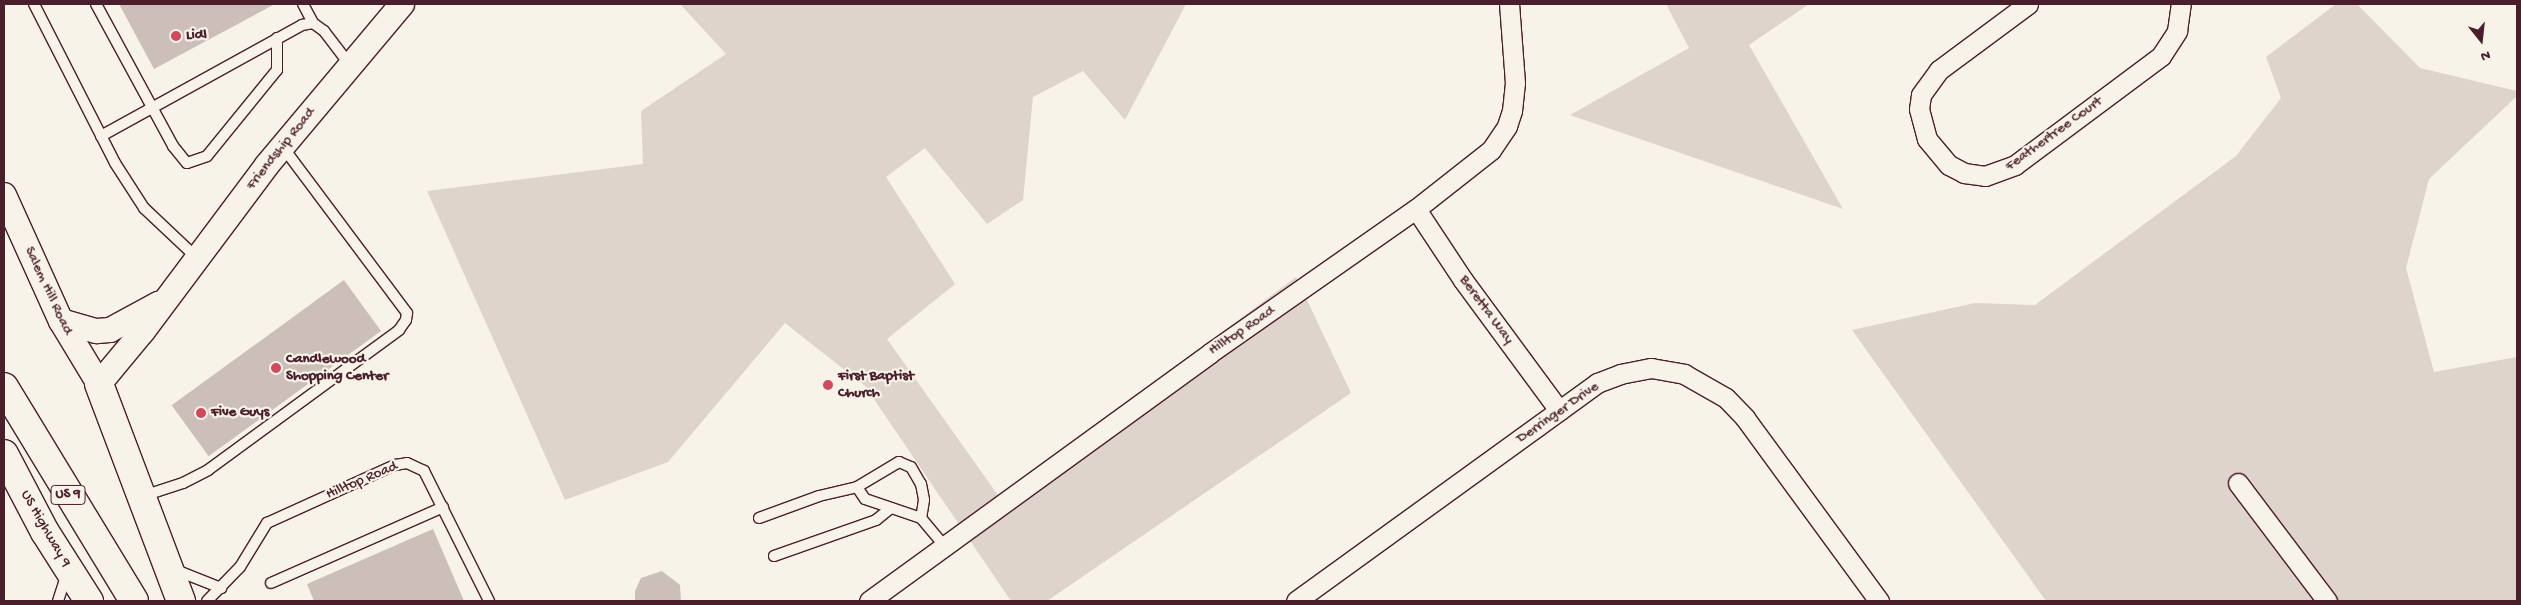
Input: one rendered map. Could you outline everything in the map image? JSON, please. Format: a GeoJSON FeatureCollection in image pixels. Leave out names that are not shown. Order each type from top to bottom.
{"type":"FeatureCollection","features":[{"type":"Feature","properties":{"kind":"highway"},"geometry":{"type":"LineString","coordinates":[[99,384],[140,497],[181,601]]}},
{"type":"Feature","properties":{"kind":"highway","name":"US 9"},"geometry":{"type":"LineString","coordinates":[[4,387],[134,601]]}},
{"type":"Feature","properties":{"kind":"highway","name":"US Highway 9"},"geometry":{"type":"LineString","coordinates":[[4,454],[69,570],[89,601]]}},
{"type":"Feature","properties":{"kind":"street","name":"Friendship Road"},"geometry":{"type":"LineString","coordinates":[[99,384],[283,147],[402,4]]}},
{"type":"Feature","properties":{"kind":"street","name":"Hilltop Road"},"geometry":{"type":"LineString","coordinates":[[869,601],[1210,353],[1416,209],[1491,150],[1507,126],[1515,83],[1509,4]]}},
{"type":"Feature","properties":{"kind":"street","name":"Feathertree Court"},"geometry":{"type":"LineString","coordinates":[[2028,4],[1939,70],[1921,95],[1919,109],[1927,139],[1949,165],[1964,173],[1985,176],[2015,165],[2161,56],[2177,31],[2182,4]]}},
{"type":"Feature","properties":{"kind":"street","name":"Salem Hill Road"},"geometry":{"type":"LineString","coordinates":[[4,195],[61,321],[99,384]]}},
{"type":"Feature","properties":{"kind":"street","name":"Beretta Way"},"geometry":{"type":"LineString","coordinates":[[1416,209],[1463,280],[1559,410]]}},
{"type":"Feature","properties":{"kind":"street","name":"Friendship Road"},"geometry":{"type":"LineString","coordinates":[[61,321],[97,331],[110,330],[166,299]]}},
{"type":"Feature","properties":{"kind":"street","name":"Derringer Drive"},"geometry":{"type":"LineString","coordinates":[[1296,601],[1597,383],[1637,370],[1671,370],[1708,385],[1745,418],[1879,601]]}},
{"type":"Feature","properties":{"kind":"street"},"geometry":{"type":"LineString","coordinates":[[2238,483],[2327,601]]}},
{"type":"Feature","properties":{"kind":"lane"},"geometry":{"type":"LineString","coordinates":[[34,4],[101,136],[144,208],[196,258]]}},
{"type":"Feature","properties":{"kind":"lane"},"geometry":{"type":"LineString","coordinates":[[96,4],[173,146],[187,163],[207,156],[277,70],[277,38]]}},
{"type":"Feature","properties":{"kind":"lane"},"geometry":{"type":"LineString","coordinates":[[303,4],[313,23],[324,32],[350,65]]}},
{"type":"Feature","properties":{"kind":"lane"},"geometry":{"type":"LineString","coordinates":[[101,136],[277,38],[302,25],[313,23]]}},
{"type":"Feature","properties":{"kind":"lane"},"geometry":{"type":"LineString","coordinates":[[140,497],[183,482],[208,470],[399,330],[406,320],[406,313],[283,147]]}},
{"type":"Feature","properties":{"kind":"lane"},"geometry":{"type":"LineString","coordinates":[[759,518],[819,496],[857,487],[899,462],[911,467],[921,484],[924,500],[920,518]]}},
{"type":"Feature","properties":{"kind":"lane","name":"Hilltop Road"},"geometry":{"type":"LineString","coordinates":[[207,601],[240,567],[267,523],[395,465],[415,464],[424,471],[489,601]]}},
{"type":"Feature","properties":{"kind":"lane"},"geometry":{"type":"LineString","coordinates":[[857,487],[864,498],[920,518],[945,547]]}},
{"type":"Feature","properties":{"kind":"lane"},"geometry":{"type":"LineString","coordinates":[[271,582],[443,507]]}},
{"type":"Feature","properties":{"kind":"lane"},"geometry":{"type":"LineString","coordinates":[[774,556],[876,520],[891,508]]}},
{"type":"Feature","properties":{"kind":"lane"},"geometry":{"type":"LineString","coordinates":[[167,567],[221,588]]}},
{"type":"Feature","properties":{"kind":"lane"},"geometry":{"type":"LineString","coordinates":[[58,601],[69,570]]}},
{"type":"Feature","properties":{"kind":"shaded area"},"geometry":{"type":"Polygon","coordinates":[[[680,4],[1186,4],[1125,120],[1083,71],[1033,97],[1023,200],[987,224],[925,148],[886,177],[955,284],[887,339],[1000,498],[1296,277],[1351,393],[1047,601],[1011,601],[865,386],[785,323],[668,462],[565,500],[427,191],[643,164],[641,111],[726,54],[680,4]]]}},
{"type":"Feature","properties":{"kind":"shaded area"},"geometry":{"type":"Polygon","coordinates":[[[1666,4],[1809,4],[1749,45],[1843,209],[1570,115],[1689,48],[1666,4]]]}},
{"type":"Feature","properties":{"kind":"shaded area"},"geometry":{"type":"Polygon","coordinates":[[[2336,4],[2357,4],[2420,68],[2517,91],[2517,96],[2429,179],[2406,268],[2434,372],[2517,357],[2517,601],[2046,601],[1852,330],[1975,303],[2035,305],[2236,156],[2281,98],[2266,57],[2336,4]]]}},
{"type":"Feature","properties":{"kind":"building","name":"Lidl"},"geometry":{"type":"Polygon","coordinates":[[[119,4],[275,4],[154,69],[119,4]]]}},
{"type":"Feature","properties":{"kind":"building","name":"Candlewood Shopping Center"},"geometry":{"type":"Polygon","coordinates":[[[344,280],[381,331],[209,456],[172,405],[344,280]]]}},
{"type":"Feature","properties":{"kind":"building"},"geometry":{"type":"Polygon","coordinates":[[[433,529],[464,601],[314,601],[307,584],[433,529]]]}},
{"type":"Feature","properties":{"kind":"building"},"geometry":{"type":"Polygon","coordinates":[[[662,571],[680,585],[681,601],[635,601],[635,591],[641,578],[662,571]]]}},
{"type":"Feature","properties":{"kind":"place","name":"Lidl"},"geometry":{"type":"Point","coordinates":[176,36]}},
{"type":"Feature","properties":{"kind":"place","name":"Candlewood Shopping Center"},"geometry":{"type":"Point","coordinates":[276,368]}},
{"type":"Feature","properties":{"kind":"place","name":"First Baptist Church"},"geometry":{"type":"Point","coordinates":[828,385]}},
{"type":"Feature","properties":{"kind":"place","name":"Five Guys"},"geometry":{"type":"Point","coordinates":[201,413]}}]}
